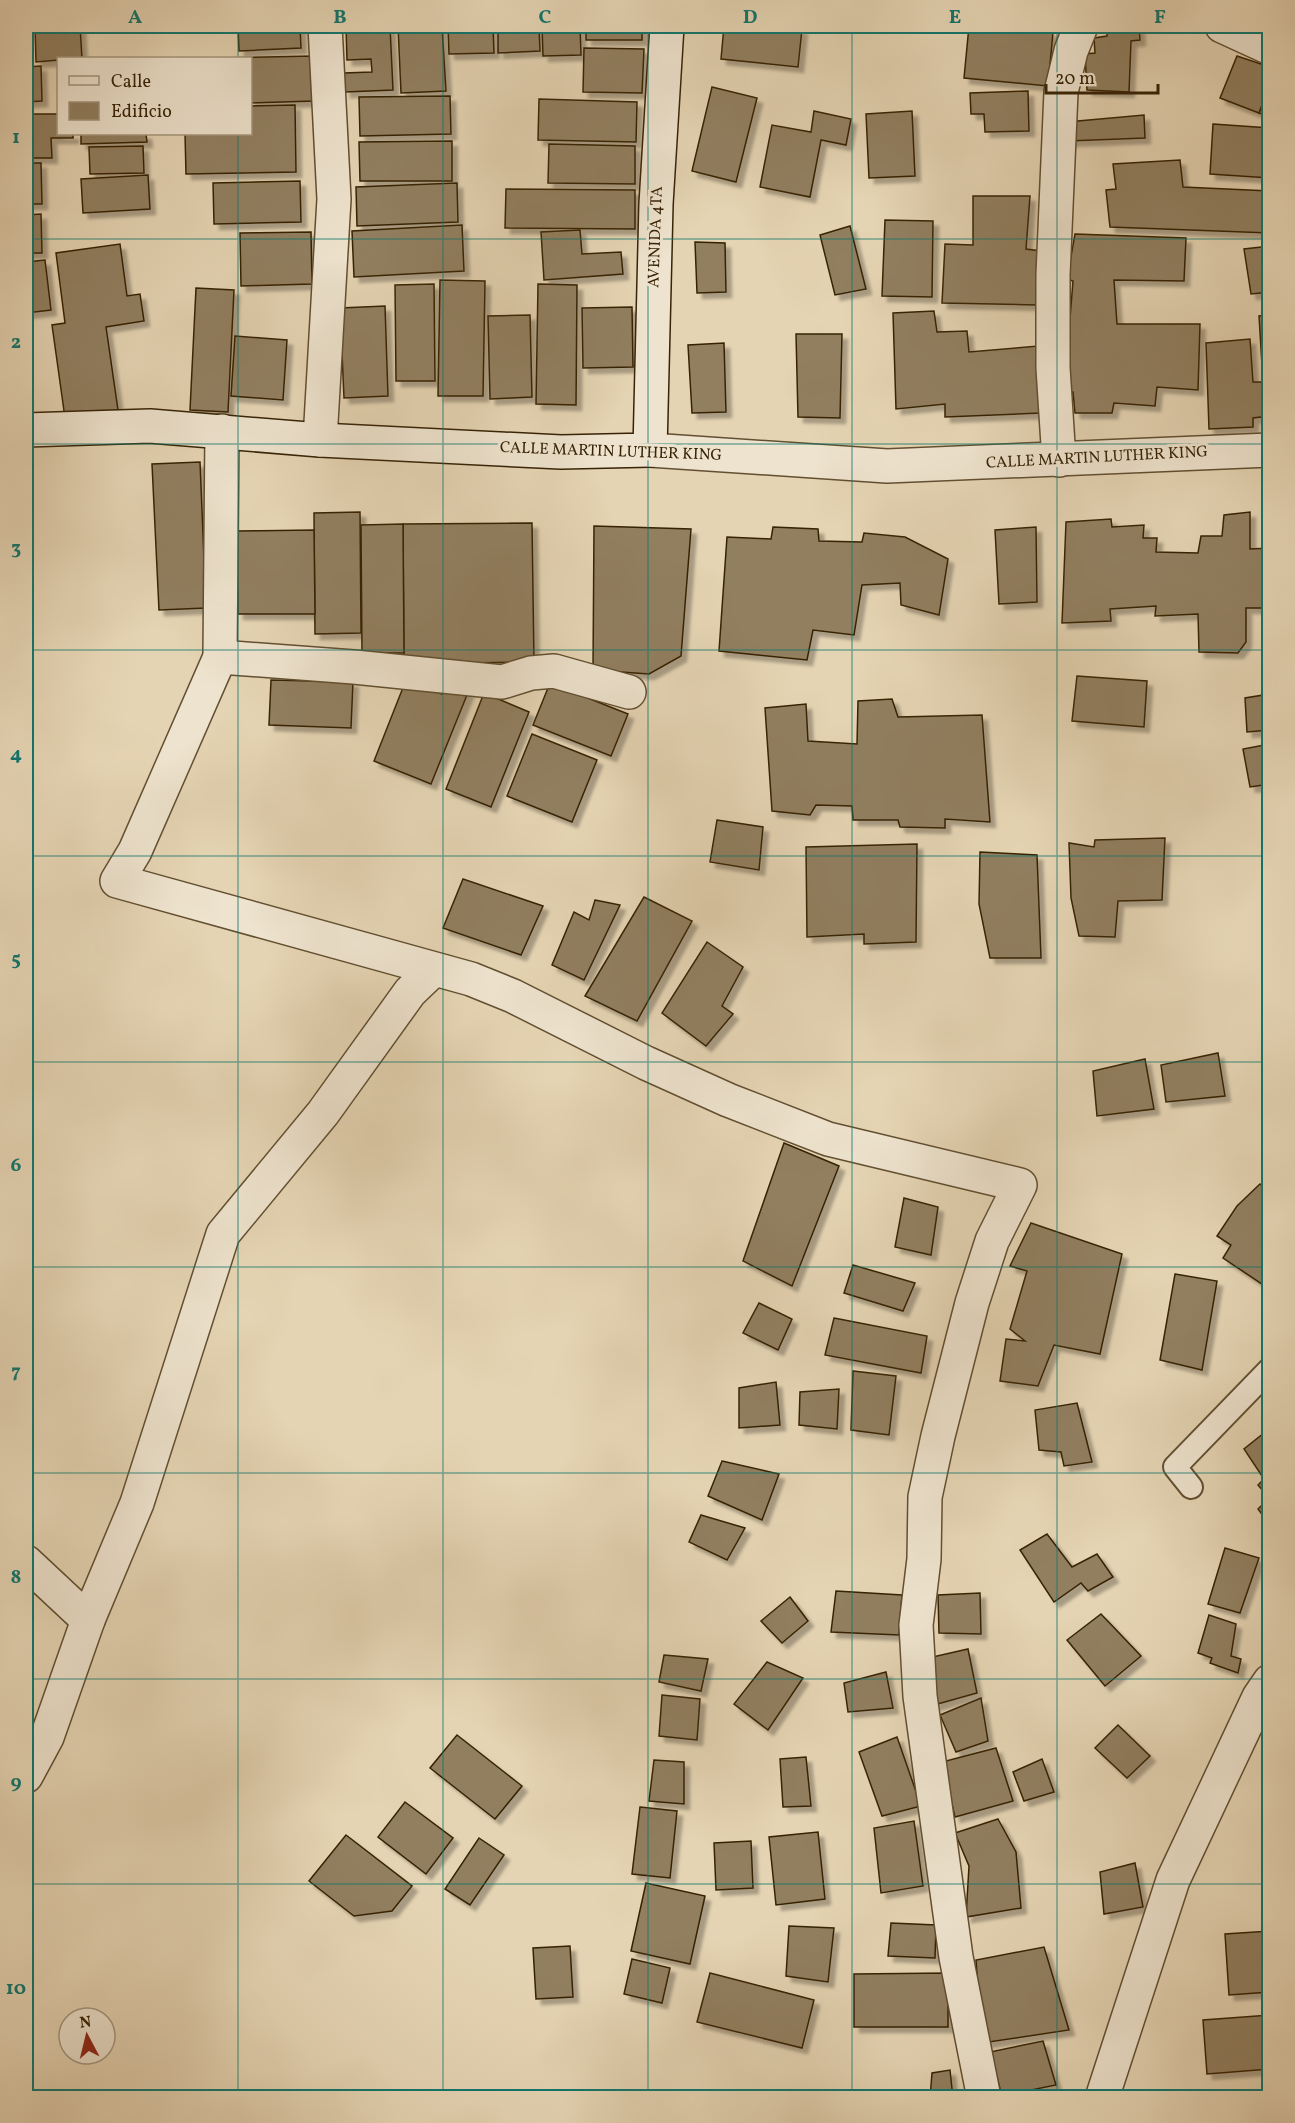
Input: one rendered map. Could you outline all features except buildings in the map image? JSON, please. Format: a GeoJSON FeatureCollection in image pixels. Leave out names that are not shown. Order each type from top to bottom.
{"type":"FeatureCollection","features":[{"type":"Feature","properties":{"kind":"street"},"geometry":{"type":"LineString","coordinates":[[320,440],[334,199],[325,26]]}},
{"type":"Feature","properties":{"kind":"street","name":"AVENIDA 4TA"},"geometry":{"type":"LineString","coordinates":[[650,450],[656,204],[666,26]]}},
{"type":"Feature","properties":{"kind":"street"},"geometry":{"type":"LineString","coordinates":[[1059,460],[1053,368],[1053,275],[1061,92],[1071,51],[1082,26]]}},
{"type":"Feature","properties":{"kind":"street"},"geometry":{"type":"LineString","coordinates":[[1222,26],[1269,48]]}},
{"type":"Feature","properties":{"kind":"street","name":"CALLE MARTIN LUTHER KING"},"geometry":{"type":"LineString","coordinates":[[26,430],[150,426],[320,440],[561,452],[650,450],[887,466],[1269,450]]}},
{"type":"Feature","properties":{"kind":"street"},"geometry":{"type":"LineString","coordinates":[[222,431],[220,657],[135,851],[117,881],[471,979],[513,996],[728,1100],[828,1139],[1020,1185],[992,1241],[972,1304],[938,1436],[925,1497],[924,1559],[916,1625],[920,1696],[956,1957],[984,2097]]}},
{"type":"Feature","properties":{"kind":"street"},"geometry":{"type":"LineString","coordinates":[[220,657],[354,667],[502,682],[531,673],[554,671],[629,692]]}},
{"type":"Feature","properties":{"kind":"street"},"geometry":{"type":"LineString","coordinates":[[26,1776],[47,1737],[88,1620],[137,1503],[223,1234],[323,1113],[410,992],[433,970]]}},
{"type":"Feature","properties":{"kind":"street"},"geometry":{"type":"LineString","coordinates":[[26,1562],[88,1620]]}},
{"type":"Feature","properties":{"kind":"street"},"geometry":{"type":"LineString","coordinates":[[1102,2097],[1173,1880],[1259,1697],[1269,1681]]}},
{"type":"Feature","properties":{"kind":"lane"},"geometry":{"type":"LineString","coordinates":[[1191,1486],[1175,1467],[1269,1369]]}}]}
